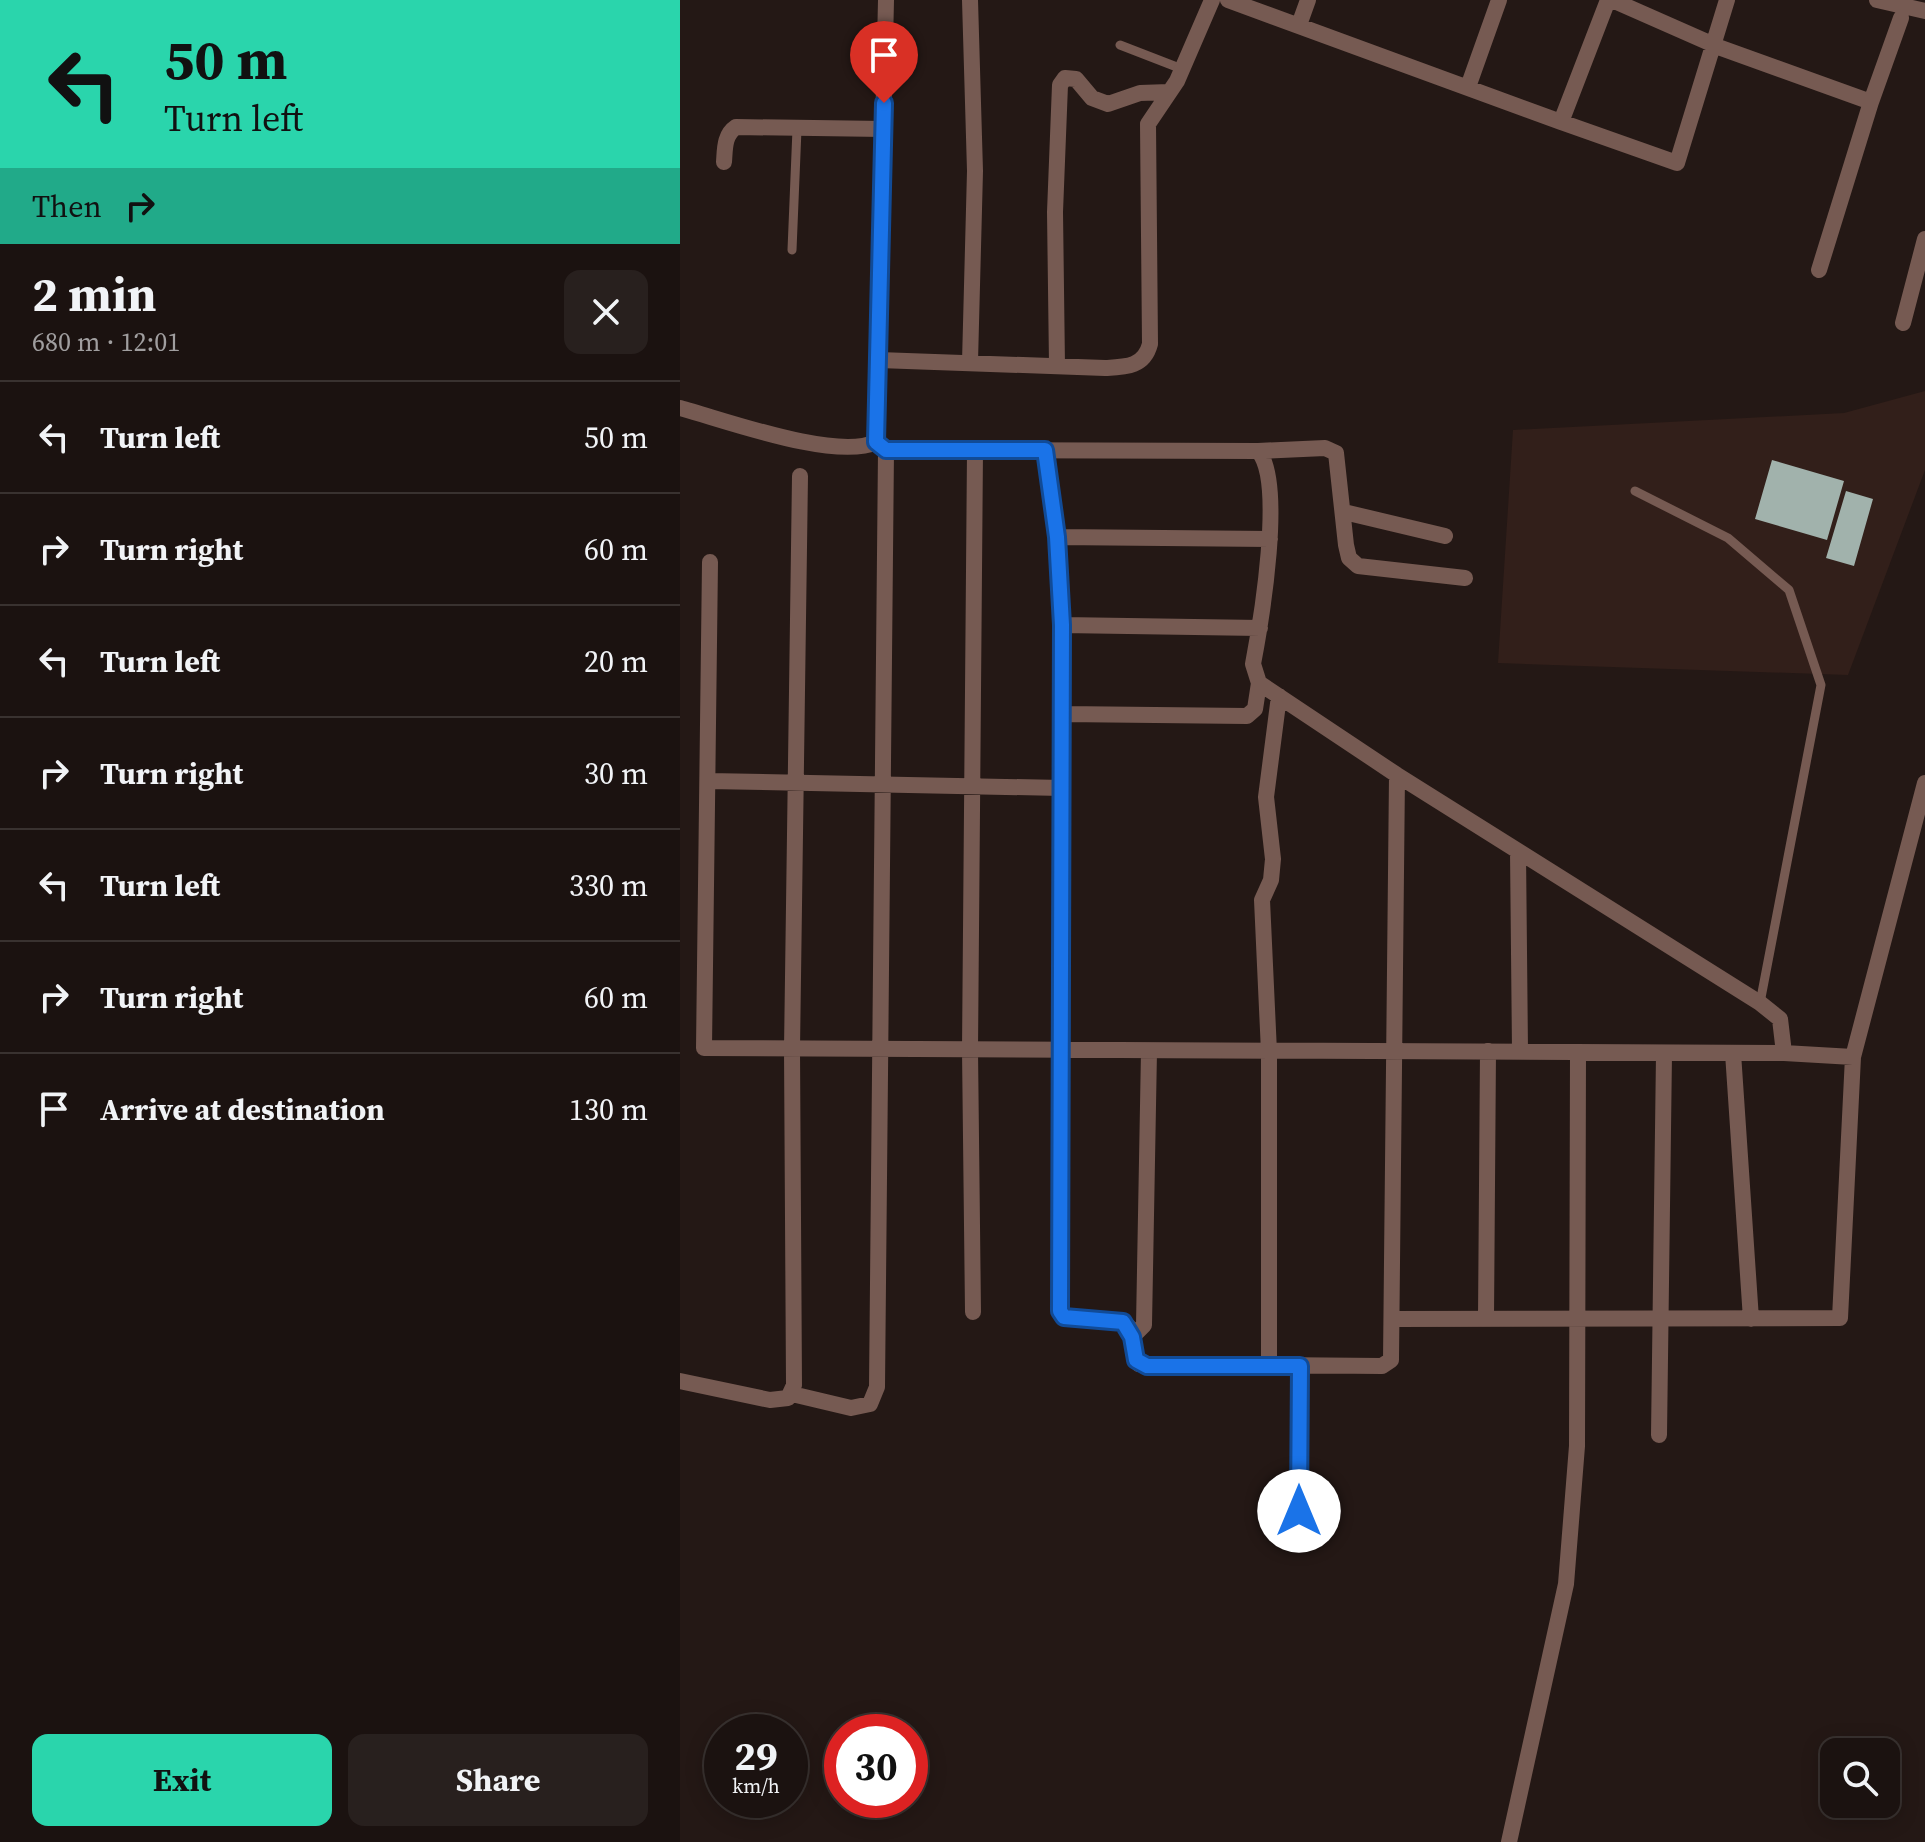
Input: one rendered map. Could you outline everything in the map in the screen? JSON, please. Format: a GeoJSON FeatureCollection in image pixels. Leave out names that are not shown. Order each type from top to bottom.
{"type":"FeatureCollection","features":[{"type":"Feature","properties":{"kind":"street"},"geometry":{"type":"LineString","coordinates":[[680,1381],[770,1400],[792,1394],[851,1408],[870,1404],[877,1387],[883,784],[879,360],[886,0]]}},
{"type":"Feature","properties":{"kind":"street"},"geometry":{"type":"LineString","coordinates":[[970,0],[975,171],[970,362]]}},
{"type":"Feature","properties":{"kind":"street"},"geometry":{"type":"LineString","coordinates":[[879,360],[1130,367],[1148,353],[1148,124],[1182,69],[1212,0]]}},
{"type":"Feature","properties":{"kind":"street"},"geometry":{"type":"LineString","coordinates":[[1228,0],[1677,163],[1727,0]]}},
{"type":"Feature","properties":{"kind":"street"},"geometry":{"type":"LineString","coordinates":[[1299,25],[1308,0]]}},
{"type":"Feature","properties":{"kind":"street"},"geometry":{"type":"LineString","coordinates":[[1468,87],[1499,0]]}},
{"type":"Feature","properties":{"kind":"street"},"geometry":{"type":"LineString","coordinates":[[1561,122],[1610,0],[1714,45],[1871,102]]}},
{"type":"Feature","properties":{"kind":"street"},"geometry":{"type":"LineString","coordinates":[[1877,0],[1925,11]]}},
{"type":"Feature","properties":{"kind":"street"},"geometry":{"type":"LineString","coordinates":[[1819,270],[1871,102],[1901,18]]}},
{"type":"Feature","properties":{"kind":"street"},"geometry":{"type":"LineString","coordinates":[[1057,365],[1055,212],[1060,85],[1065,78],[1076,79],[1092,98],[1108,104],[1140,93],[1169,92]]}},
{"type":"Feature","properties":{"kind":"street"},"geometry":{"type":"LineString","coordinates":[[724,162],[726,142],[730,131],[736,127],[884,129]]}},
{"type":"Feature","properties":{"kind":"street"},"geometry":{"type":"LineString","coordinates":[[1903,323],[1925,239]]}},
{"type":"Feature","properties":{"kind":"street"},"geometry":{"type":"LineString","coordinates":[[680,408],[810,443],[854,450],[881,446],[975,451],[1333,450],[1339,459],[1349,558],[1358,566],[1465,578]]}},
{"type":"Feature","properties":{"kind":"street"},"geometry":{"type":"LineString","coordinates":[[1045,450],[1057,537],[1062,625],[1058,1049],[1060,1311],[1064,1317],[1115,1319],[1128,1326],[1136,1360],[1147,1366],[1388,1365],[1391,1360],[1397,775]]}},
{"type":"Feature","properties":{"kind":"street"},"geometry":{"type":"LineString","coordinates":[[973,1312],[970,1050],[975,451]]}},
{"type":"Feature","properties":{"kind":"street"},"geometry":{"type":"LineString","coordinates":[[1063,714],[1247,716],[1255,709],[1259,683],[1253,664],[1270,539],[1269,469],[1258,451]]}},
{"type":"Feature","properties":{"kind":"street"},"geometry":{"type":"LineString","coordinates":[[792,1394],[792,1049],[800,476]]}},
{"type":"Feature","properties":{"kind":"street"},"geometry":{"type":"LineString","coordinates":[[1344,512],[1445,536]]}},
{"type":"Feature","properties":{"kind":"street"},"geometry":{"type":"LineString","coordinates":[[1057,537],[1270,539]]}},
{"type":"Feature","properties":{"kind":"street"},"geometry":{"type":"LineString","coordinates":[[710,562],[704,1048],[1784,1053],[1853,1057]]}},
{"type":"Feature","properties":{"kind":"street"},"geometry":{"type":"LineString","coordinates":[[1062,625],[1260,628]]}},
{"type":"Feature","properties":{"kind":"street"},"geometry":{"type":"LineString","coordinates":[[1259,683],[1397,775],[1760,1003],[1780,1019],[1784,1053]]}},
{"type":"Feature","properties":{"kind":"street"},"geometry":{"type":"LineString","coordinates":[[1269,1365],[1269,1052],[1262,900],[1271,880],[1273,859],[1266,797],[1279,696]]}},
{"type":"Feature","properties":{"kind":"street"},"geometry":{"type":"LineString","coordinates":[[708,781],[1062,788]]}},
{"type":"Feature","properties":{"kind":"street"},"geometry":{"type":"LineString","coordinates":[[1392,1319],[1840,1318],[1853,1057],[1925,783]]}},
{"type":"Feature","properties":{"kind":"street"},"geometry":{"type":"LineString","coordinates":[[1518,852],[1520,1051]]}},
{"type":"Feature","properties":{"kind":"street"},"geometry":{"type":"LineString","coordinates":[[1132,1337],[1144,1325],[1149,1051]]}},
{"type":"Feature","properties":{"kind":"street"},"geometry":{"type":"LineString","coordinates":[[1486,1318],[1488,1051]]}},
{"type":"Feature","properties":{"kind":"street"},"geometry":{"type":"LineString","coordinates":[[1509,1842],[1566,1584],[1577,1446],[1578,1052]]}},
{"type":"Feature","properties":{"kind":"street"},"geometry":{"type":"LineString","coordinates":[[1733,1053],[1751,1319]]}},
{"type":"Feature","properties":{"kind":"street"},"geometry":{"type":"LineString","coordinates":[[1659,1435],[1664,1054]]}},
{"type":"Feature","properties":{"kind":"street"},"geometry":{"type":"LineString","coordinates":[[1299,1540],[1300,1366]]}},
{"type":"Feature","properties":{"kind":"lane"},"geometry":{"type":"LineString","coordinates":[[1120,45],[1182,69]]}},
{"type":"Feature","properties":{"kind":"lane"},"geometry":{"type":"LineString","coordinates":[[792,250],[797,129]]}},
{"type":"Feature","properties":{"kind":"lane"},"geometry":{"type":"LineString","coordinates":[[1635,491],[1728,538],[1789,590],[1821,685],[1760,1003]]}},
{"type":"Feature","properties":{"kind":"shaded area"},"geometry":{"type":"Polygon","coordinates":[[[1925,391],[1925,470],[1848,675],[1498,663],[1513,430],[1844,413],[1925,391]]]}},
{"type":"Feature","properties":{"kind":"building"},"geometry":{"type":"Polygon","coordinates":[[[1772,460],[1844,481],[1827,540],[1755,519],[1772,460]]]}},
{"type":"Feature","properties":{"kind":"building"},"geometry":{"type":"Polygon","coordinates":[[[1846,491],[1873,499],[1854,566],[1826,558],[1846,491]]]}},
{"type":"Feature","properties":{"kind":"route"},"geometry":{"type":"LineString","coordinates":[[884,103],[876,442],[886,450],[1045,450],[1057,537],[1062,625],[1058,1049],[1060,1311],[1064,1317],[1123,1322],[1132,1337],[1136,1360],[1147,1366],[1300,1366],[1299,1511]]}}]}
